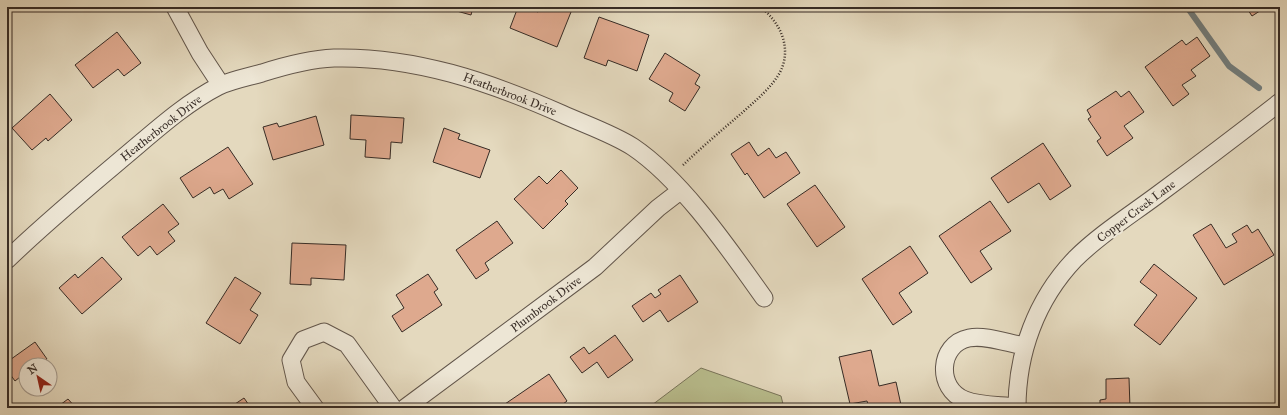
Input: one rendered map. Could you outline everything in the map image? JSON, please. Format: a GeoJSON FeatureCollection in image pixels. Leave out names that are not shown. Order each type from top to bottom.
{"type":"FeatureCollection","features":[{"type":"Feature","properties":{"kind":"street"},"geometry":{"type":"LineString","coordinates":[[175,7],[200,53],[221,85]]}},
{"type":"Feature","properties":{"kind":"street","name":"Heatherbrook Drive"},"geometry":{"type":"LineString","coordinates":[[7,260],[39,229],[164,123],[203,95],[221,85],[279,68],[332,58],[389,60],[459,75],[518,94],[632,147],[674,184],[727,246],[764,298]]}},
{"type":"Feature","properties":{"kind":"street","name":"Copper Creek Lane"},"geometry":{"type":"LineString","coordinates":[[1024,346],[982,338],[970,338],[962,341],[950,351],[944,369],[947,385],[959,397],[974,403],[1017,407],[1024,346],[1041,307],[1062,274],[1094,242],[1280,102]]}},
{"type":"Feature","properties":{"kind":"street","name":"Plumbrook Drive"},"geometry":{"type":"LineString","coordinates":[[404,408],[595,267],[658,208],[674,184]]}},
{"type":"Feature","properties":{"kind":"street"},"geometry":{"type":"LineString","coordinates":[[315,408],[296,382],[290,360],[302,340],[324,332],[347,344],[393,408]]}},
{"type":"Feature","properties":{"kind":"path"},"geometry":{"type":"LineString","coordinates":[[674,184],[767,90],[780,74],[784,59],[782,33],[775,21],[760,7]]}},
{"type":"Feature","properties":{"kind":"green space"},"geometry":{"type":"Polygon","coordinates":[[[701,368],[781,396],[784,408],[648,408],[701,368]]]}},
{"type":"Feature","properties":{"kind":"building"},"geometry":{"type":"Polygon","coordinates":[[[454,7],[473,7],[471,15],[453,10],[454,7]]]}},
{"type":"Feature","properties":{"kind":"building"},"geometry":{"type":"Polygon","coordinates":[[[518,7],[525,7],[538,12],[540,7],[573,7],[557,47],[510,28],[518,7]]]}},
{"type":"Feature","properties":{"kind":"building"},"geometry":{"type":"Polygon","coordinates":[[[1246,7],[1266,7],[1252,16],[1246,7]]]}},
{"type":"Feature","properties":{"kind":"building"},"geometry":{"type":"Polygon","coordinates":[[[599,17],[649,35],[637,71],[608,60],[606,66],[584,58],[599,17]]]}},
{"type":"Feature","properties":{"kind":"building"},"geometry":{"type":"Polygon","coordinates":[[[117,32],[141,63],[124,76],[118,69],[93,88],[75,65],[117,32]]]}},
{"type":"Feature","properties":{"kind":"building"},"geometry":{"type":"Polygon","coordinates":[[[1197,37],[1210,56],[1191,70],[1196,76],[1182,85],[1189,94],[1173,106],[1145,67],[1182,40],[1186,45],[1197,37]]]}},
{"type":"Feature","properties":{"kind":"building"},"geometry":{"type":"Polygon","coordinates":[[[665,53],[700,75],[695,84],[700,87],[685,111],[669,101],[673,93],[649,79],[665,53]]]}},
{"type":"Feature","properties":{"kind":"building"},"geometry":{"type":"Polygon","coordinates":[[[1116,91],[1121,97],[1129,91],[1144,112],[1124,126],[1133,138],[1107,156],[1097,141],[1101,138],[1088,119],[1091,117],[1087,110],[1116,91]]]}},
{"type":"Feature","properties":{"kind":"building"},"geometry":{"type":"Polygon","coordinates":[[[50,94],[72,120],[48,141],[46,138],[32,150],[12,128],[50,94]]]}},
{"type":"Feature","properties":{"kind":"building"},"geometry":{"type":"Polygon","coordinates":[[[351,115],[404,118],[402,143],[391,142],[390,159],[365,157],[366,140],[350,139],[351,115]]]}},
{"type":"Feature","properties":{"kind":"building"},"geometry":{"type":"Polygon","coordinates":[[[316,116],[324,145],[273,160],[263,127],[277,123],[279,127],[316,116]]]}},
{"type":"Feature","properties":{"kind":"building"},"geometry":{"type":"Polygon","coordinates":[[[444,128],[460,134],[458,139],[490,150],[480,178],[433,162],[444,128]]]}},
{"type":"Feature","properties":{"kind":"building"},"geometry":{"type":"Polygon","coordinates":[[[749,142],[758,156],[769,148],[776,158],[786,152],[800,173],[764,198],[747,173],[745,175],[731,154],[749,142]]]}},
{"type":"Feature","properties":{"kind":"building"},"geometry":{"type":"Polygon","coordinates":[[[1043,143],[1071,186],[1050,200],[1039,183],[1008,203],[991,178],[1043,143]]]}},
{"type":"Feature","properties":{"kind":"building"},"geometry":{"type":"Polygon","coordinates":[[[228,147],[253,184],[229,199],[223,189],[214,194],[210,187],[193,198],[180,178],[228,147]]]}},
{"type":"Feature","properties":{"kind":"building"},"geometry":{"type":"Polygon","coordinates":[[[561,170],[578,188],[565,201],[568,204],[543,229],[514,199],[539,176],[547,184],[561,170]]]}},
{"type":"Feature","properties":{"kind":"building"},"geometry":{"type":"Polygon","coordinates":[[[815,185],[845,227],[817,247],[787,204],[815,185]]]}},
{"type":"Feature","properties":{"kind":"building"},"geometry":{"type":"Polygon","coordinates":[[[990,201],[1011,231],[980,251],[992,269],[971,283],[939,236],[990,201]]]}},
{"type":"Feature","properties":{"kind":"building"},"geometry":{"type":"Polygon","coordinates":[[[163,204],[179,224],[168,232],[175,241],[157,255],[150,246],[138,256],[122,237],[163,204]]]}},
{"type":"Feature","properties":{"kind":"building"},"geometry":{"type":"Polygon","coordinates":[[[497,221],[513,243],[485,263],[489,270],[476,279],[456,250],[497,221]]]}},
{"type":"Feature","properties":{"kind":"building"},"geometry":{"type":"Polygon","coordinates":[[[1211,224],[1226,248],[1237,242],[1232,234],[1247,225],[1252,233],[1258,229],[1274,255],[1224,285],[1193,235],[1211,224]]]}},
{"type":"Feature","properties":{"kind":"building"},"geometry":{"type":"Polygon","coordinates":[[[292,243],[346,245],[344,280],[311,278],[311,285],[290,284],[292,243]]]}},
{"type":"Feature","properties":{"kind":"building"},"geometry":{"type":"Polygon","coordinates":[[[910,246],[928,273],[899,293],[912,312],[893,325],[862,279],[910,246]]]}},
{"type":"Feature","properties":{"kind":"building"},"geometry":{"type":"Polygon","coordinates":[[[102,257],[122,279],[82,314],[59,288],[75,274],[78,278],[102,257]]]}},
{"type":"Feature","properties":{"kind":"building"},"geometry":{"type":"Polygon","coordinates":[[[1154,264],[1197,298],[1160,345],[1134,325],[1157,295],[1140,282],[1154,264]]]}},
{"type":"Feature","properties":{"kind":"building"},"geometry":{"type":"Polygon","coordinates":[[[428,274],[438,289],[434,292],[442,305],[402,332],[392,316],[404,308],[396,295],[428,274]]]}},
{"type":"Feature","properties":{"kind":"building"},"geometry":{"type":"Polygon","coordinates":[[[680,275],[698,302],[668,322],[660,310],[643,322],[632,306],[651,293],[655,298],[661,294],[658,290],[680,275]]]}},
{"type":"Feature","properties":{"kind":"building"},"geometry":{"type":"Polygon","coordinates":[[[235,277],[261,293],[250,310],[258,315],[240,344],[206,323],[235,277]]]}},
{"type":"Feature","properties":{"kind":"building"},"geometry":{"type":"Polygon","coordinates":[[[615,335],[633,360],[608,378],[597,362],[582,373],[570,357],[584,347],[589,354],[615,335]]]}},
{"type":"Feature","properties":{"kind":"building"},"geometry":{"type":"Polygon","coordinates":[[[35,342],[46,357],[18,357],[18,379],[15,381],[7,370],[7,362],[35,342]]]}},
{"type":"Feature","properties":{"kind":"building"},"geometry":{"type":"Polygon","coordinates":[[[871,350],[879,386],[896,382],[901,405],[887,408],[869,408],[867,401],[850,404],[839,357],[871,350]]]}},
{"type":"Feature","properties":{"kind":"building"},"geometry":{"type":"Polygon","coordinates":[[[549,374],[567,401],[558,408],[507,408],[505,404],[549,374]]]}},
{"type":"Feature","properties":{"kind":"building"},"geometry":{"type":"Polygon","coordinates":[[[1129,378],[1130,408],[1100,408],[1100,400],[1106,399],[1106,379],[1129,378]]]}},
{"type":"Feature","properties":{"kind":"building"},"geometry":{"type":"Polygon","coordinates":[[[244,398],[251,408],[229,408],[244,398]]]}},
{"type":"Feature","properties":{"kind":"building"},"geometry":{"type":"Polygon","coordinates":[[[68,399],[76,408],[56,408],[68,399]]]}},
{"type":"Feature","properties":{"kind":"waterway"},"geometry":{"type":"LineString","coordinates":[[7,34],[9,7]]}},
{"type":"Feature","properties":{"kind":"waterway"},"geometry":{"type":"LineString","coordinates":[[1187,7],[1229,66],[1259,88]]}}]}
